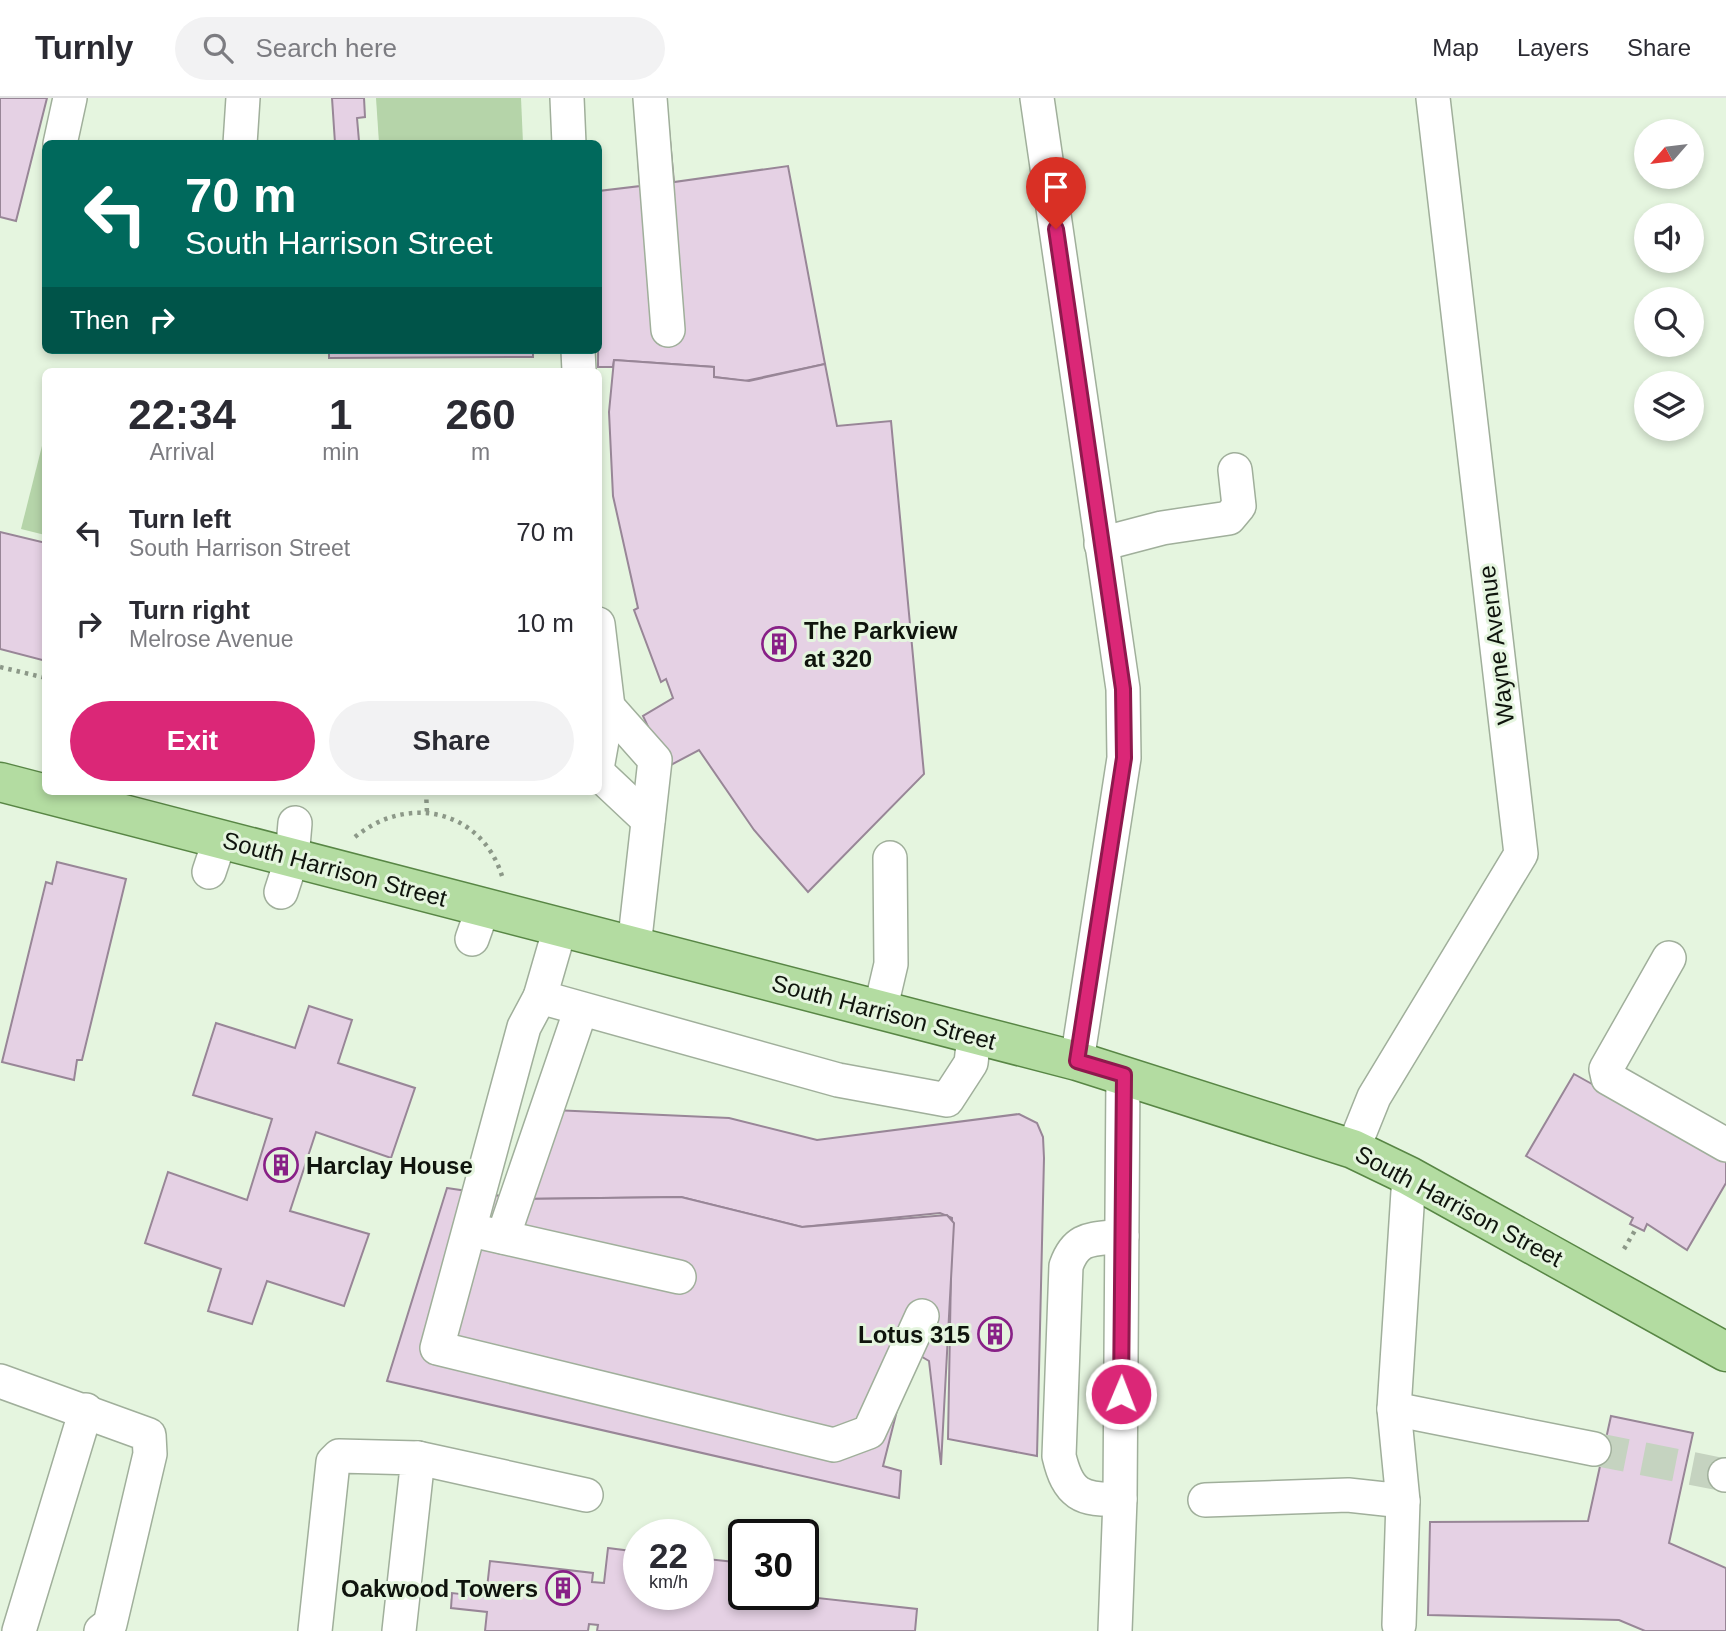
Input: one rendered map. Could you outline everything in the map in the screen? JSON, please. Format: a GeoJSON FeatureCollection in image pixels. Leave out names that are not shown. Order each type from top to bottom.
{"type":"FeatureCollection","features":[{"type":"Feature","properties":{"kind":"main road","name":"South Harrison Street"},"geometry":{"type":"LineString","coordinates":[[0,782],[215,855],[289,858],[486,908],[1077,1061],[1353,1149],[1724,1343]]}},
{"type":"Feature","properties":{"kind":"street"},"geometry":{"type":"LineString","coordinates":[[61,140],[70,98]]}},
{"type":"Feature","properties":{"kind":"street"},"geometry":{"type":"LineString","coordinates":[[240,140],[243,98]]}},
{"type":"Feature","properties":{"kind":"street"},"geometry":{"type":"LineString","coordinates":[[567,98],[569,140]]}},
{"type":"Feature","properties":{"kind":"street"},"geometry":{"type":"LineString","coordinates":[[650,98],[668,330]]}},
{"type":"Feature","properties":{"kind":"street"},"geometry":{"type":"LineString","coordinates":[[1037,98],[1123,689],[1124,758],[1077,1061]]}},
{"type":"Feature","properties":{"kind":"street","name":"Wayne Avenue"},"geometry":{"type":"LineString","coordinates":[[1353,1149],[1374,1097],[1521,854],[1433,98]]}},
{"type":"Feature","properties":{"kind":"street"},"geometry":{"type":"LineString","coordinates":[[1101,544],[1161,528],[1229,518],[1239,506],[1235,470]]}},
{"type":"Feature","properties":{"kind":"street"},"geometry":{"type":"LineString","coordinates":[[602,657],[608,707],[602,741]]}},
{"type":"Feature","properties":{"kind":"street"},"geometry":{"type":"LineString","coordinates":[[608,707],[654,760],[634,947]]}},
{"type":"Feature","properties":{"kind":"street"},"geometry":{"type":"LineString","coordinates":[[602,777],[648,820]]}},
{"type":"Feature","properties":{"kind":"street"},"geometry":{"type":"LineString","coordinates":[[880,1011],[891,964],[890,858]]}},
{"type":"Feature","properties":{"kind":"street"},"geometry":{"type":"LineString","coordinates":[[560,928],[540,998],[524,1027],[437,1348],[834,1445],[869,1432],[922,1316]]}},
{"type":"Feature","properties":{"kind":"street"},"geometry":{"type":"LineString","coordinates":[[1669,958],[1606,1069],[1608,1079],[1726,1145]]}},
{"type":"Feature","properties":{"kind":"street"},"geometry":{"type":"LineString","coordinates":[[540,998],[838,1080],[947,1100],[971,1063],[974,1036]]}},
{"type":"Feature","properties":{"kind":"street"},"geometry":{"type":"LineString","coordinates":[[503,1237],[581,1009]]}},
{"type":"Feature","properties":{"kind":"street"},"geometry":{"type":"LineString","coordinates":[[1115,1631],[1120,1499],[1124,1075]]}},
{"type":"Feature","properties":{"kind":"street"},"geometry":{"type":"LineString","coordinates":[[1399,1625],[1403,1501],[1394,1409],[1409,1176]]}},
{"type":"Feature","properties":{"kind":"street"},"geometry":{"type":"LineString","coordinates":[[469,1230],[679,1277]]}},
{"type":"Feature","properties":{"kind":"street"},"geometry":{"type":"LineString","coordinates":[[1120,1499],[1094,1500],[1074,1490],[1065,1479],[1059,1455],[1066,1266],[1072,1250],[1083,1241],[1122,1236]]}},
{"type":"Feature","properties":{"kind":"street"},"geometry":{"type":"LineString","coordinates":[[0,1381],[149,1435],[150,1454],[110,1624],[101,1631]]}},
{"type":"Feature","properties":{"kind":"street"},"geometry":{"type":"LineString","coordinates":[[1394,1409],[1594,1449]]}},
{"type":"Feature","properties":{"kind":"street"},"geometry":{"type":"LineString","coordinates":[[19,1631],[86,1410]]}},
{"type":"Feature","properties":{"kind":"street"},"geometry":{"type":"LineString","coordinates":[[315,1631],[333,1462],[339,1456],[418,1458],[586,1495]]}},
{"type":"Feature","properties":{"kind":"street"},"geometry":{"type":"LineString","coordinates":[[399,1631],[418,1458]]}},
{"type":"Feature","properties":{"kind":"street"},"geometry":{"type":"LineString","coordinates":[[1205,1500],[1348,1495],[1403,1501]]}},
{"type":"Feature","properties":{"kind":"path"},"geometry":{"type":"LineString","coordinates":[[0,667],[42,677]]}},
{"type":"Feature","properties":{"kind":"path"},"geometry":{"type":"LineString","coordinates":[[426,795],[427,813]]}},
{"type":"Feature","properties":{"kind":"path"},"geometry":{"type":"LineString","coordinates":[[355,837],[386,817],[427,813],[445,816],[467,826],[486,842],[495,855],[486,908]]}},
{"type":"Feature","properties":{"kind":"path"},"geometry":{"type":"LineString","coordinates":[[1624,1249],[1637,1227]]}},
{"type":"Feature","properties":{"kind":"green space"},"geometry":{"type":"Polygon","coordinates":[[[376,98],[521,98],[523,140],[379,140],[376,98]]]}},
{"type":"Feature","properties":{"kind":"green space"},"geometry":{"type":"Polygon","coordinates":[[[42,446],[42,534],[21,529],[42,446]]]}},
{"type":"Feature","properties":{"kind":"building"},"geometry":{"type":"Polygon","coordinates":[[[0,98],[47,98],[16,221],[0,217],[0,98]]]}},
{"type":"Feature","properties":{"kind":"building"},"geometry":{"type":"Polygon","coordinates":[[[332,98],[364,98],[365,117],[357,118],[359,140],[335,140],[332,98]]]}},
{"type":"Feature","properties":{"kind":"building"},"geometry":{"type":"Polygon","coordinates":[[[634,98],[666,98],[674,182],[788,166],[825,364],[745,381],[714,377],[714,367],[614,360],[613,367],[598,367],[598,354],[602,354],[602,191],[640,186],[634,98]]]}},
{"type":"Feature","properties":{"kind":"building"},"geometry":{"type":"Polygon","coordinates":[[[329,354],[533,354],[533,357],[329,358],[329,354]]]}},
{"type":"Feature","properties":{"kind":"building","name":"The Parkview at 320"},"geometry":{"type":"Polygon","coordinates":[[[614,360],[714,367],[714,377],[749,381],[825,364],[837,426],[891,421],[924,774],[808,892],[754,830],[699,750],[667,767],[643,716],[673,698],[666,679],[661,682],[634,610],[638,608],[613,496],[609,412],[614,360]]]}},
{"type":"Feature","properties":{"kind":"building"},"geometry":{"type":"Polygon","coordinates":[[[0,532],[42,542],[42,660],[0,649],[0,532]]]}},
{"type":"Feature","properties":{"kind":"building"},"geometry":{"type":"Polygon","coordinates":[[[57,862],[126,879],[82,1060],[77,1060],[74,1080],[2,1062],[46,882],[52,884],[57,862]]]}},
{"type":"Feature","properties":{"kind":"building","name":"Harclay House"},"geometry":{"type":"Polygon","coordinates":[[[309,1006],[352,1020],[338,1063],[415,1088],[391,1158],[316,1132],[290,1211],[369,1234],[344,1306],[267,1281],[252,1324],[208,1311],[221,1269],[145,1243],[168,1172],[247,1200],[272,1119],[193,1095],[216,1023],[295,1048],[309,1006]]]}},
{"type":"Feature","properties":{"kind":"building"},"geometry":{"type":"Polygon","coordinates":[[[1574,1074],[1726,1159],[1726,1183],[1687,1250],[1647,1224],[1644,1231],[1630,1224],[1633,1218],[1526,1156],[1574,1074]]]}},
{"type":"Feature","properties":{"kind":"building","name":"Lotus 315"},"geometry":{"type":"Polygon","coordinates":[[[553,1110],[729,1118],[817,1140],[1019,1114],[1037,1123],[1043,1137],[1044,1158],[1037,1456],[948,1439],[952,1218],[940,1213],[802,1227],[681,1197],[521,1199],[553,1110]]]}},
{"type":"Feature","properties":{"kind":"building"},"geometry":{"type":"Polygon","coordinates":[[[447,1188],[521,1199],[681,1197],[802,1227],[947,1215],[954,1223],[941,1465],[929,1361],[912,1351],[883,1466],[901,1471],[899,1498],[387,1381],[447,1188]]]}},
{"type":"Feature","properties":{"kind":"building"},"geometry":{"type":"Polygon","coordinates":[[[1611,1416],[1693,1433],[1669,1543],[1726,1568],[1726,1631],[1645,1631],[1619,1620],[1428,1615],[1430,1522],[1588,1521],[1611,1416]]]}},
{"type":"Feature","properties":{"kind":"building","name":"Oakwood Towers"},"geometry":{"type":"Polygon","coordinates":[[[608,1548],[623,1550],[623,1610],[714,1610],[714,1560],[728,1561],[728,1610],[819,1610],[819,1598],[917,1609],[915,1631],[597,1631],[598,1625],[589,1624],[588,1631],[485,1631],[487,1612],[451,1608],[452,1593],[486,1597],[490,1561],[593,1573],[592,1582],[604,1583],[608,1548]]]}},
{"type":"Feature","properties":{"kind":"tunnel"},"geometry":{"type":"LineString","coordinates":[[1594,1449],[1725,1475]]}},
{"type":"Feature","properties":{"kind":"place","name":"The Parkview at 320"},"geometry":{"type":"Point","coordinates":[779,644]}},
{"type":"Feature","properties":{"kind":"place","name":"Harclay House"},"geometry":{"type":"Point","coordinates":[281,1165]}},
{"type":"Feature","properties":{"kind":"place","name":"Lotus 315"},"geometry":{"type":"Point","coordinates":[995,1334]}},
{"type":"Feature","properties":{"kind":"place","name":"Oakwood Towers"},"geometry":{"type":"Point","coordinates":[563,1588]}},
{"type":"Feature","properties":{"kind":"route"},"geometry":{"type":"LineString","coordinates":[[1056,229],[1123,689],[1124,758],[1077,1061],[1124,1075],[1121,1394]]}}]}
